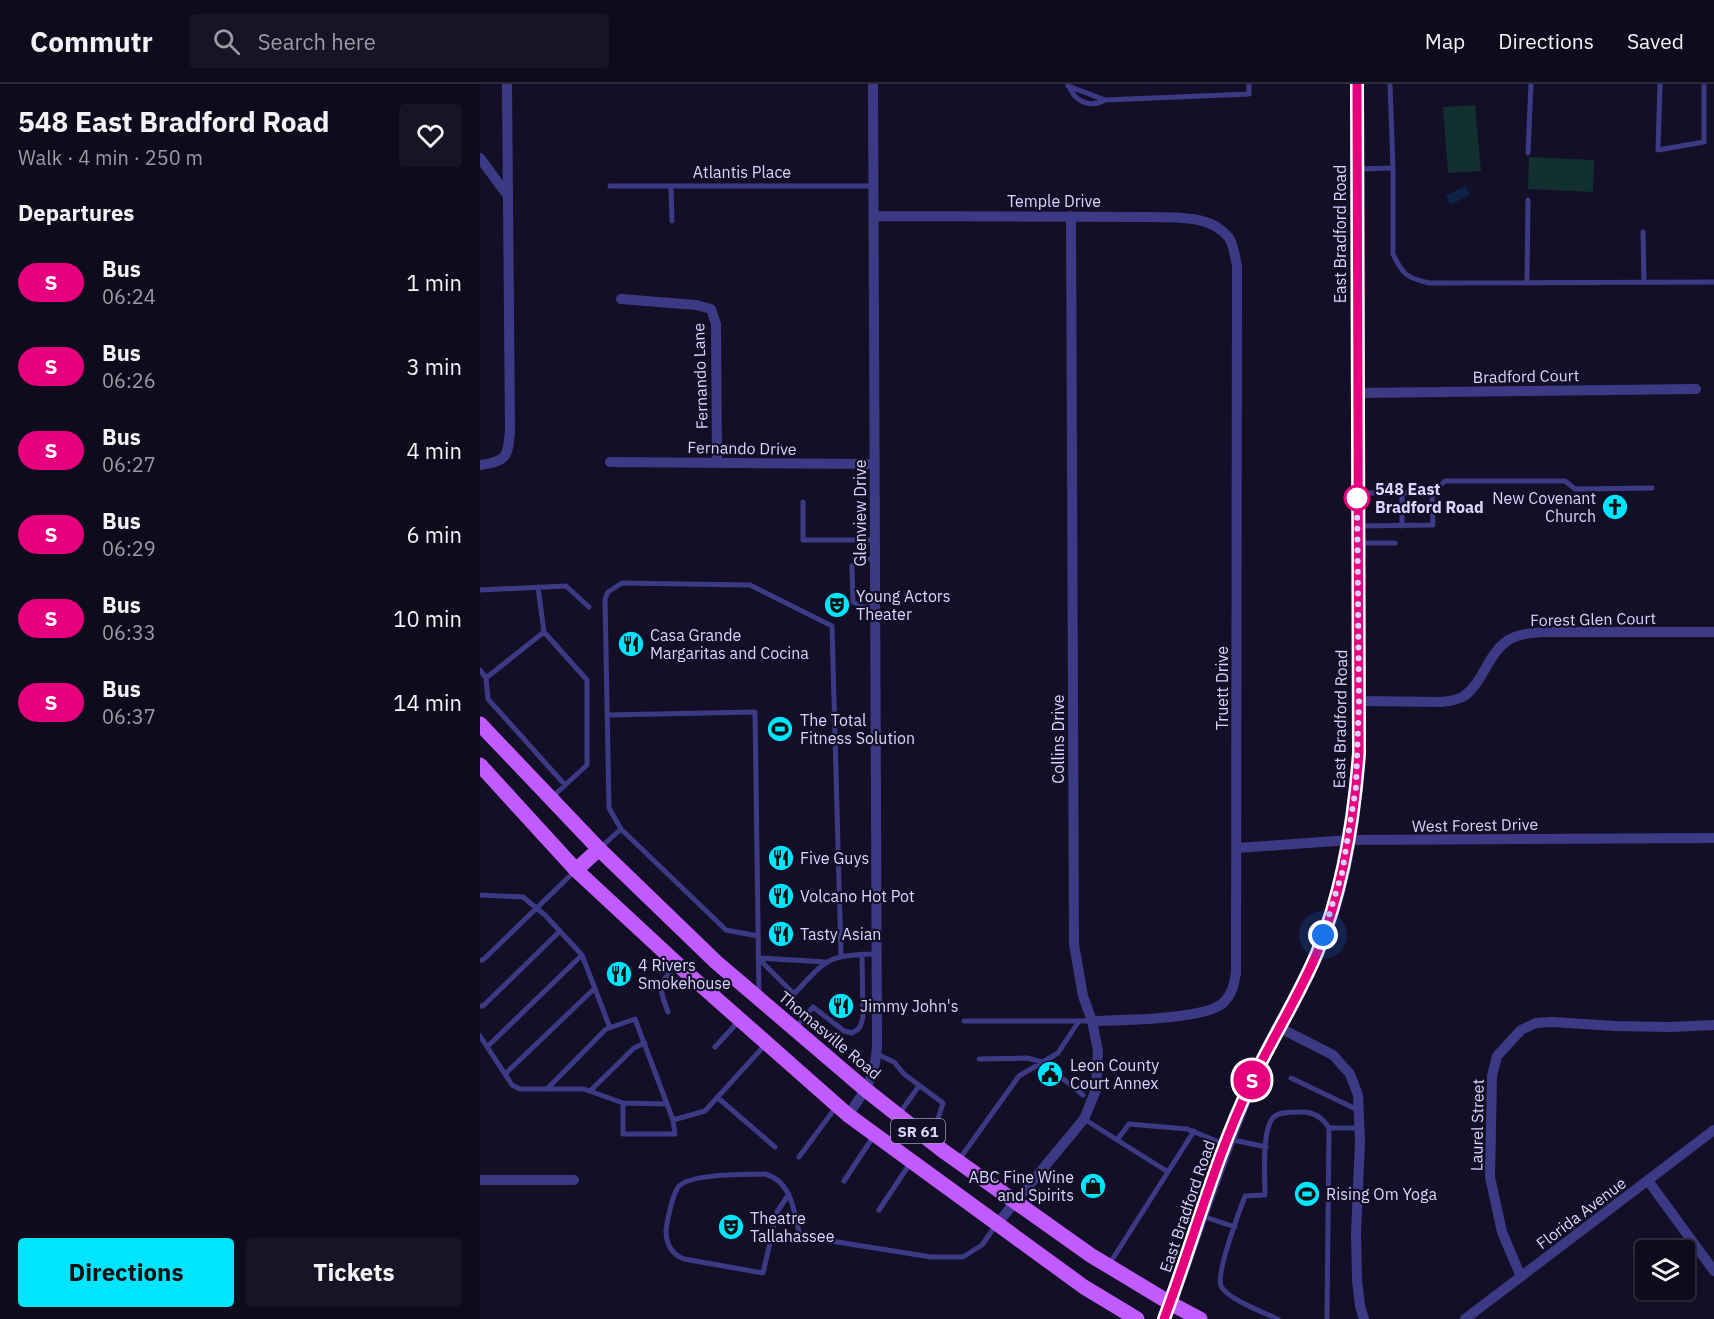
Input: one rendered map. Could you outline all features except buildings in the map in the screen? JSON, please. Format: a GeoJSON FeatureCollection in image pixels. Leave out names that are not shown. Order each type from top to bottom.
{"type":"FeatureCollection","features":[{"type":"Feature","properties":{"kind":"main road","name":"Thomasville Road"},"geometry":{"type":"LineString","coordinates":[[480,724],[599,849],[716,962],[866,1090],[958,1161],[1107,1266],[1200,1319]]}},
{"type":"Feature","properties":{"kind":"main road"},"geometry":{"type":"LineString","coordinates":[[485,771],[509,755]]}},
{"type":"Feature","properties":{"kind":"main road","name":"SR 61"},"geometry":{"type":"LineString","coordinates":[[485,771],[576,870],[766,1044],[843,1110],[1084,1287],[1137,1319]]}},
{"type":"Feature","properties":{"kind":"main road"},"geometry":{"type":"LineString","coordinates":[[576,870],[599,849]]}},
{"type":"Feature","properties":{"kind":"main road"},"geometry":{"type":"LineString","coordinates":[[740,1020],[759,999]]}},
{"type":"Feature","properties":{"kind":"street"},"geometry":{"type":"LineString","coordinates":[[480,465],[497,463],[505,458],[510,430],[507,84]]}},
{"type":"Feature","properties":{"kind":"street","name":"Glenview Drive"},"geometry":{"type":"LineString","coordinates":[[843,1110],[866,1090],[873,1074],[877,1054],[873,84]]}},
{"type":"Feature","properties":{"kind":"street","name":"East Bradford Road"},"geometry":{"type":"LineString","coordinates":[[1164,1319],[1250,1084],[1317,953],[1337,892],[1349,840],[1356,787],[1359,701],[1357,84]]}},
{"type":"Feature","properties":{"kind":"street"},"geometry":{"type":"LineString","coordinates":[[481,162],[508,196]]}},
{"type":"Feature","properties":{"kind":"street","name":"Temple Drive"},"geometry":{"type":"LineString","coordinates":[[874,216],[1071,216],[1198,219],[1213,224],[1229,237]]}},
{"type":"Feature","properties":{"kind":"street","name":"Collins Drive"},"geometry":{"type":"LineString","coordinates":[[997,1224],[1084,1119],[1096,1090],[1098,1069],[1098,1051],[1092,1021],[1083,996],[1074,944],[1071,216]]}},
{"type":"Feature","properties":{"kind":"street","name":"Truett Drive"},"geometry":{"type":"LineString","coordinates":[[1092,1021],[1201,1014],[1213,1010],[1223,1004],[1233,990],[1236,973],[1237,266],[1229,237]]}},
{"type":"Feature","properties":{"kind":"street","name":"Fernando Lane"},"geometry":{"type":"LineString","coordinates":[[621,299],[685,304],[711,309],[716,324],[717,463]]}},
{"type":"Feature","properties":{"kind":"street","name":"Bradford Court"},"geometry":{"type":"LineString","coordinates":[[1357,393],[1696,389]]}},
{"type":"Feature","properties":{"kind":"street","name":"Fernando Drive"},"geometry":{"type":"LineString","coordinates":[[610,462],[875,464]]}},
{"type":"Feature","properties":{"kind":"street","name":"Forest Glen Court"},"geometry":{"type":"LineString","coordinates":[[1359,701],[1441,702],[1455,700],[1464,696],[1471,689],[1497,650],[1512,638],[1524,634],[1714,632]]}},
{"type":"Feature","properties":{"kind":"street","name":"West Forest Drive"},"geometry":{"type":"LineString","coordinates":[[1237,848],[1349,840],[1714,838]]}},
{"type":"Feature","properties":{"kind":"street","name":"Laurel Street"},"geometry":{"type":"LineString","coordinates":[[1521,1277],[1502,1232],[1490,1177],[1492,1076],[1497,1056],[1521,1030],[1536,1023],[1670,1027],[1714,1024]]}},
{"type":"Feature","properties":{"kind":"street"},"geometry":{"type":"LineString","coordinates":[[1280,1028],[1333,1055],[1350,1074],[1358,1095],[1357,1280],[1364,1319]]}},
{"type":"Feature","properties":{"kind":"street","name":"Florida Avenue"},"geometry":{"type":"LineString","coordinates":[[1465,1319],[1649,1182],[1714,1130]]}},
{"type":"Feature","properties":{"kind":"street"},"geometry":{"type":"LineString","coordinates":[[480,1180],[574,1180]]}},
{"type":"Feature","properties":{"kind":"street"},"geometry":{"type":"LineString","coordinates":[[1649,1182],[1714,1271]]}},
{"type":"Feature","properties":{"kind":"lane"},"geometry":{"type":"LineString","coordinates":[[1068,85],[1105,100],[1249,94],[1249,84]]}},
{"type":"Feature","properties":{"kind":"lane"},"geometry":{"type":"LineString","coordinates":[[1389,84],[1393,168],[1393,254],[1398,265],[1408,277],[1429,283],[1714,282]]}},
{"type":"Feature","properties":{"kind":"lane"},"geometry":{"type":"LineString","coordinates":[[1528,153],[1531,84]]}},
{"type":"Feature","properties":{"kind":"lane"},"geometry":{"type":"LineString","coordinates":[[1660,84],[1658,150],[1704,142],[1704,84]]}},
{"type":"Feature","properties":{"kind":"lane"},"geometry":{"type":"LineString","coordinates":[[1068,85],[1072,94],[1082,103],[1097,105],[1105,100]]}},
{"type":"Feature","properties":{"kind":"lane"},"geometry":{"type":"LineString","coordinates":[[1357,169],[1393,168]]}},
{"type":"Feature","properties":{"kind":"lane","name":"Atlantis Place"},"geometry":{"type":"LineString","coordinates":[[610,186],[874,186]]}},
{"type":"Feature","properties":{"kind":"lane"},"geometry":{"type":"LineString","coordinates":[[671,186],[672,221]]}},
{"type":"Feature","properties":{"kind":"lane"},"geometry":{"type":"LineString","coordinates":[[1527,281],[1528,200]]}},
{"type":"Feature","properties":{"kind":"lane"},"geometry":{"type":"LineString","coordinates":[[1643,232],[1644,282]]}},
{"type":"Feature","properties":{"kind":"lane"},"geometry":{"type":"LineString","coordinates":[[1357,494],[1432,493],[1445,482],[1565,481],[1575,489],[1652,488]]}},
{"type":"Feature","properties":{"kind":"lane"},"geometry":{"type":"LineString","coordinates":[[1402,493],[1402,526]]}},
{"type":"Feature","properties":{"kind":"lane"},"geometry":{"type":"LineString","coordinates":[[1358,526],[1432,525],[1432,493]]}},
{"type":"Feature","properties":{"kind":"lane"},"geometry":{"type":"LineString","coordinates":[[803,502],[803,540],[875,540]]}},
{"type":"Feature","properties":{"kind":"lane"},"geometry":{"type":"LineString","coordinates":[[1358,543],[1395,543]]}},
{"type":"Feature","properties":{"kind":"lane"},"geometry":{"type":"LineString","coordinates":[[875,559],[861,559],[852,566],[852,602],[863,607],[875,607]]}},
{"type":"Feature","properties":{"kind":"lane"},"geometry":{"type":"LineString","coordinates":[[758,936],[726,930],[621,829],[609,808],[605,599],[608,592],[622,583],[750,585],[832,626],[841,955]]}},
{"type":"Feature","properties":{"kind":"lane"},"geometry":{"type":"LineString","coordinates":[[480,590],[566,586],[589,607]]}},
{"type":"Feature","properties":{"kind":"lane"},"geometry":{"type":"LineString","coordinates":[[538,587],[544,632],[587,680],[587,765],[551,798]]}},
{"type":"Feature","properties":{"kind":"lane"},"geometry":{"type":"LineString","coordinates":[[486,678],[544,632]]}},
{"type":"Feature","properties":{"kind":"lane"},"geometry":{"type":"LineString","coordinates":[[480,670],[486,678],[488,699],[565,785]]}},
{"type":"Feature","properties":{"kind":"lane"},"geometry":{"type":"LineString","coordinates":[[607,715],[755,712],[759,999]]}},
{"type":"Feature","properties":{"kind":"lane"},"geometry":{"type":"LineString","coordinates":[[599,849],[621,829]]}},
{"type":"Feature","properties":{"kind":"lane"},"geometry":{"type":"LineString","coordinates":[[480,960],[483,960],[576,870]]}},
{"type":"Feature","properties":{"kind":"lane"},"geometry":{"type":"LineString","coordinates":[[480,895],[523,897],[560,931],[582,955],[610,1028]]}},
{"type":"Feature","properties":{"kind":"lane"},"geometry":{"type":"LineString","coordinates":[[480,1006],[483,1006],[560,931]]}},
{"type":"Feature","properties":{"kind":"lane"},"geometry":{"type":"LineString","coordinates":[[795,1029],[813,1007],[844,1031],[852,1033],[861,1027],[863,1017],[862,954]]}},
{"type":"Feature","properties":{"kind":"lane"},"geometry":{"type":"LineString","coordinates":[[758,958],[794,994],[825,962],[841,955],[877,954]]}},
{"type":"Feature","properties":{"kind":"lane"},"geometry":{"type":"LineString","coordinates":[[487,1047],[582,955]]}},
{"type":"Feature","properties":{"kind":"lane"},"geometry":{"type":"LineString","coordinates":[[758,958],[825,962]]}},
{"type":"Feature","properties":{"kind":"lane"},"geometry":{"type":"LineString","coordinates":[[668,1012],[661,988],[662,982],[676,963]]}},
{"type":"Feature","properties":{"kind":"lane"},"geometry":{"type":"LineString","coordinates":[[505,1074],[595,988]]}},
{"type":"Feature","properties":{"kind":"lane"},"geometry":{"type":"LineString","coordinates":[[547,1089],[606,1029],[635,1019],[673,1120],[675,1134],[623,1134],[623,1103]]}},
{"type":"Feature","properties":{"kind":"lane"},"geometry":{"type":"LineString","coordinates":[[715,1047],[740,1020]]}},
{"type":"Feature","properties":{"kind":"lane"},"geometry":{"type":"LineString","coordinates":[[964,1021],[1092,1021]]}},
{"type":"Feature","properties":{"kind":"lane"},"geometry":{"type":"LineString","coordinates":[[958,1161],[1019,1076],[1058,1053],[1079,1021]]}},
{"type":"Feature","properties":{"kind":"lane"},"geometry":{"type":"LineString","coordinates":[[480,1036],[512,1085],[520,1089],[584,1089],[623,1103],[667,1104]]}},
{"type":"Feature","properties":{"kind":"lane"},"geometry":{"type":"LineString","coordinates":[[590,1091],[634,1048],[645,1043]]}},
{"type":"Feature","properties":{"kind":"lane"},"geometry":{"type":"LineString","coordinates":[[673,1120],[705,1111],[766,1044]]}},
{"type":"Feature","properties":{"kind":"lane"},"geometry":{"type":"LineString","coordinates":[[877,1054],[894,1062],[903,1074],[943,1103],[931,1141]]}},
{"type":"Feature","properties":{"kind":"lane"},"geometry":{"type":"LineString","coordinates":[[979,1059],[1027,1058],[1042,1062],[1083,1095]]}},
{"type":"Feature","properties":{"kind":"lane"},"geometry":{"type":"LineString","coordinates":[[1291,1078],[1359,1110]]}},
{"type":"Feature","properties":{"kind":"lane"},"geometry":{"type":"LineString","coordinates":[[898,1115],[919,1086]]}},
{"type":"Feature","properties":{"kind":"lane"},"geometry":{"type":"LineString","coordinates":[[717,1097],[775,1148]]}},
{"type":"Feature","properties":{"kind":"lane"},"geometry":{"type":"LineString","coordinates":[[799,1157],[843,1110]]}},
{"type":"Feature","properties":{"kind":"lane"},"geometry":{"type":"LineString","coordinates":[[1278,1319],[1229,1296],[1221,1286],[1220,1271],[1245,1196],[1265,1195],[1266,1131],[1271,1119],[1283,1113],[1304,1112],[1316,1114],[1325,1121],[1329,1128],[1327,1319]]}},
{"type":"Feature","properties":{"kind":"lane"},"geometry":{"type":"LineString","coordinates":[[1084,1119],[1168,1172]]}},
{"type":"Feature","properties":{"kind":"lane"},"geometry":{"type":"LineString","coordinates":[[1117,1140],[1130,1124],[1194,1131],[1227,1142],[1266,1147]]}},
{"type":"Feature","properties":{"kind":"lane"},"geometry":{"type":"LineString","coordinates":[[1329,1128],[1359,1128]]}},
{"type":"Feature","properties":{"kind":"lane"},"geometry":{"type":"LineString","coordinates":[[1107,1266],[1194,1131]]}},
{"type":"Feature","properties":{"kind":"lane"},"geometry":{"type":"LineString","coordinates":[[844,1181],[875,1134]]}},
{"type":"Feature","properties":{"kind":"lane"},"geometry":{"type":"LineString","coordinates":[[879,1210],[911,1161]]}},
{"type":"Feature","properties":{"kind":"lane"},"geometry":{"type":"LineString","coordinates":[[789,1194],[777,1212],[763,1273],[684,1259],[675,1256],[670,1250],[666,1230],[676,1191],[680,1185],[689,1180],[765,1174],[775,1176],[783,1182],[789,1194],[800,1236],[931,1257],[963,1257],[982,1245],[997,1224]]}},
{"type":"Feature","properties":{"kind":"lane"},"geometry":{"type":"LineString","coordinates":[[1201,1216],[1235,1227]]}},
{"type":"Feature","properties":{"kind":"green space"},"geometry":{"type":"Polygon","coordinates":[[[1475,105],[1481,171],[1448,173],[1443,107],[1475,105]]]}},
{"type":"Feature","properties":{"kind":"green space"},"geometry":{"type":"Polygon","coordinates":[[[1529,157],[1594,160],[1593,192],[1528,189],[1529,157]]]}},
{"type":"Feature","properties":{"kind":"water"},"geometry":{"type":"Polygon","coordinates":[[[1466,186],[1470,195],[1450,205],[1446,195],[1466,186]]]}},
{"type":"Feature","properties":{"kind":"bus line","name":"S"},"geometry":{"type":"LineString","coordinates":[[1164,1319],[1250,1084],[1317,953],[1332,911],[1349,840],[1359,753],[1357,84]]}},
{"type":"Feature","properties":{"kind":"place","name":"548 East Bradford Road"},"geometry":{"type":"Point","coordinates":[1357,498]}},
{"type":"Feature","properties":{"kind":"place","name":"New Covenant Church"},"geometry":{"type":"Point","coordinates":[1615,507]}},
{"type":"Feature","properties":{"kind":"place","name":"Young Actors Theater"},"geometry":{"type":"Point","coordinates":[837,605]}},
{"type":"Feature","properties":{"kind":"place","name":"Casa Grande Margaritas and Cocina"},"geometry":{"type":"Point","coordinates":[631,644]}},
{"type":"Feature","properties":{"kind":"place","name":"The Total Fitness Solution"},"geometry":{"type":"Point","coordinates":[780,729]}},
{"type":"Feature","properties":{"kind":"place","name":"Five Guys"},"geometry":{"type":"Point","coordinates":[781,858]}},
{"type":"Feature","properties":{"kind":"place","name":"Volcano Hot Pot"},"geometry":{"type":"Point","coordinates":[781,896]}},
{"type":"Feature","properties":{"kind":"place","name":"Tasty Asian"},"geometry":{"type":"Point","coordinates":[781,934]}},
{"type":"Feature","properties":{"kind":"place","name":"4 Rivers Smokehouse"},"geometry":{"type":"Point","coordinates":[619,974]}},
{"type":"Feature","properties":{"kind":"place","name":"Jimmy John's"},"geometry":{"type":"Point","coordinates":[841,1006]}},
{"type":"Feature","properties":{"kind":"place","name":"Leon County Court Annex"},"geometry":{"type":"Point","coordinates":[1050,1074]}},
{"type":"Feature","properties":{"kind":"place","name":"ABC Fine Wine and Spirits"},"geometry":{"type":"Point","coordinates":[1093,1186]}},
{"type":"Feature","properties":{"kind":"place","name":"Rising Om Yoga"},"geometry":{"type":"Point","coordinates":[1307,1194]}},
{"type":"Feature","properties":{"kind":"place","name":"Theatre Tallahassee"},"geometry":{"type":"Point","coordinates":[731,1227]}},
{"type":"Feature","properties":{"kind":"route"},"geometry":{"type":"LineString","coordinates":[[1323,935],[1332,911],[1349,840],[1359,753],[1357,494],[1357,498]]}}]}
